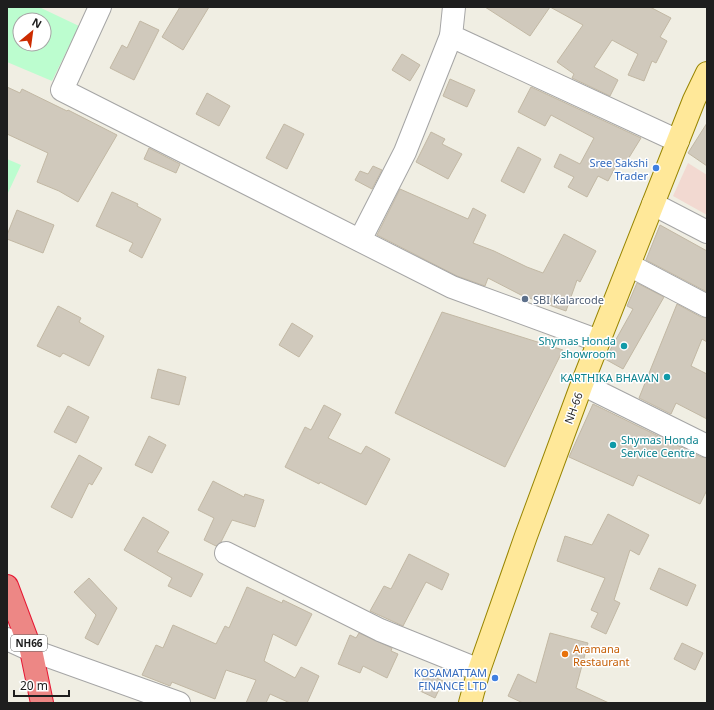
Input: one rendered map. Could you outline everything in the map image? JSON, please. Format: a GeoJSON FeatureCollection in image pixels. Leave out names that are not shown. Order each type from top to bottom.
{"type":"FeatureCollection","features":[{"type":"Feature","properties":{"kind":"highway","name":"NH66"},"geometry":{"type":"LineString","coordinates":[[7,586],[31,650],[42,703]]}},
{"type":"Feature","properties":{"kind":"main road","name":"NH-66"},"geometry":{"type":"LineString","coordinates":[[470,703],[479,670],[526,536],[582,384],[678,141],[700,104],[707,73]]}},
{"type":"Feature","properties":{"kind":"street"},"geometry":{"type":"LineString","coordinates":[[100,7],[62,90],[452,287],[599,341]]}},
{"type":"Feature","properties":{"kind":"street"},"geometry":{"type":"LineString","coordinates":[[360,240],[404,152],[451,36],[454,7]]}},
{"type":"Feature","properties":{"kind":"street"},"geometry":{"type":"LineString","coordinates":[[451,36],[678,141]]}},
{"type":"Feature","properties":{"kind":"street"},"geometry":{"type":"LineString","coordinates":[[653,204],[707,232]]}},
{"type":"Feature","properties":{"kind":"street"},"geometry":{"type":"LineString","coordinates":[[629,265],[707,306]]}},
{"type":"Feature","properties":{"kind":"street"},"geometry":{"type":"LineString","coordinates":[[582,384],[707,446]]}},
{"type":"Feature","properties":{"kind":"street"},"geometry":{"type":"LineString","coordinates":[[226,553],[380,630],[479,670]]}},
{"type":"Feature","properties":{"kind":"street"},"geometry":{"type":"LineString","coordinates":[[7,639],[31,650],[179,703]]}},
{"type":"Feature","properties":{"kind":"shaded area"},"geometry":{"type":"Polygon","coordinates":[[[688,163],[707,175],[707,215],[673,196],[688,163]]]}},
{"type":"Feature","properties":{"kind":"green space"},"geometry":{"type":"Polygon","coordinates":[[[7,7],[39,7],[50,12],[12,12],[12,52],[52,52],[52,13],[79,26],[52,81],[7,62],[7,7]]]}},
{"type":"Feature","properties":{"kind":"green space"},"geometry":{"type":"Polygon","coordinates":[[[7,159],[21,165],[7,195],[7,159]]]}},
{"type":"Feature","properties":{"kind":"building"},"geometry":{"type":"Polygon","coordinates":[[[180,7],[209,7],[183,50],[162,37],[180,7]]]}},
{"type":"Feature","properties":{"kind":"building"},"geometry":{"type":"Polygon","coordinates":[[[485,7],[550,7],[530,36],[485,7]]]}},
{"type":"Feature","properties":{"kind":"building"},"geometry":{"type":"Polygon","coordinates":[[[550,7],[650,7],[671,18],[660,37],[667,41],[656,63],[652,61],[644,81],[628,75],[638,54],[612,40],[594,67],[618,80],[610,96],[572,78],[574,74],[557,62],[583,25],[550,7]]]}},
{"type":"Feature","properties":{"kind":"building"},"geometry":{"type":"Polygon","coordinates":[[[140,21],[159,30],[134,80],[110,68],[122,45],[127,48],[140,21]]]}},
{"type":"Feature","properties":{"kind":"building"},"geometry":{"type":"Polygon","coordinates":[[[402,54],[420,65],[410,81],[392,70],[402,54]]]}},
{"type":"Feature","properties":{"kind":"building"},"geometry":{"type":"Polygon","coordinates":[[[450,79],[475,90],[467,107],[443,96],[450,79]]]}},
{"type":"Feature","properties":{"kind":"building"},"geometry":{"type":"Polygon","coordinates":[[[7,87],[20,93],[22,89],[117,135],[78,202],[59,191],[37,182],[48,153],[7,134],[7,87]]]}},
{"type":"Feature","properties":{"kind":"building"},"geometry":{"type":"Polygon","coordinates":[[[531,87],[641,138],[625,164],[619,160],[608,181],[598,176],[587,197],[568,187],[574,177],[554,167],[560,154],[580,164],[594,138],[551,115],[545,126],[518,112],[531,87]]]}},
{"type":"Feature","properties":{"kind":"building"},"geometry":{"type":"Polygon","coordinates":[[[207,93],[230,106],[219,126],[196,114],[207,93]]]}},
{"type":"Feature","properties":{"kind":"building"},"geometry":{"type":"Polygon","coordinates":[[[707,123],[707,166],[688,153],[707,123]]]}},
{"type":"Feature","properties":{"kind":"building"},"geometry":{"type":"Polygon","coordinates":[[[284,124],[304,134],[287,169],[266,158],[284,124]]]}},
{"type":"Feature","properties":{"kind":"building"},"geometry":{"type":"Polygon","coordinates":[[[431,132],[445,139],[442,144],[462,154],[448,179],[416,162],[431,132]]]}},
{"type":"Feature","properties":{"kind":"building"},"geometry":{"type":"Polygon","coordinates":[[[518,147],[541,159],[524,193],[501,181],[518,147]]]}},
{"type":"Feature","properties":{"kind":"building"},"geometry":{"type":"Polygon","coordinates":[[[149,148],[180,164],[176,173],[144,159],[149,148]]]}},
{"type":"Feature","properties":{"kind":"building"},"geometry":{"type":"Polygon","coordinates":[[[373,166],[382,170],[372,189],[355,180],[360,171],[368,174],[373,166]]]}},
{"type":"Feature","properties":{"kind":"building"},"geometry":{"type":"Polygon","coordinates":[[[400,189],[468,219],[473,208],[486,215],[473,243],[543,273],[564,234],[596,251],[580,282],[577,280],[566,311],[521,295],[488,278],[485,286],[457,276],[377,235],[400,189]]]}},
{"type":"Feature","properties":{"kind":"building"},"geometry":{"type":"Polygon","coordinates":[[[112,192],[138,204],[137,206],[161,219],[142,258],[129,251],[133,243],[96,226],[112,192]]]}},
{"type":"Feature","properties":{"kind":"building"},"geometry":{"type":"Polygon","coordinates":[[[17,210],[54,225],[43,253],[7,239],[7,235],[17,210]]]}},
{"type":"Feature","properties":{"kind":"building"},"geometry":{"type":"Polygon","coordinates":[[[660,225],[707,251],[707,292],[646,260],[660,225]]]}},
{"type":"Feature","properties":{"kind":"building"},"geometry":{"type":"Polygon","coordinates":[[[637,283],[664,297],[623,369],[605,359],[633,309],[627,306],[637,283]]]}},
{"type":"Feature","properties":{"kind":"building"},"geometry":{"type":"Polygon","coordinates":[[[677,304],[701,317],[707,318],[707,342],[702,339],[691,366],[707,374],[707,419],[676,403],[671,414],[639,398],[677,304]]]}},
{"type":"Feature","properties":{"kind":"building"},"geometry":{"type":"Polygon","coordinates":[[[58,306],[81,318],[79,322],[104,336],[89,366],[63,353],[60,357],[37,346],[58,306]]]}},
{"type":"Feature","properties":{"kind":"building"},"geometry":{"type":"Polygon","coordinates":[[[442,312],[563,350],[505,467],[395,413],[442,312]]]}},
{"type":"Feature","properties":{"kind":"building"},"geometry":{"type":"Polygon","coordinates":[[[292,323],[313,336],[299,357],[279,345],[292,323]]]}},
{"type":"Feature","properties":{"kind":"building"},"geometry":{"type":"Polygon","coordinates":[[[158,369],[186,377],[179,405],[151,398],[158,369]]]}},
{"type":"Feature","properties":{"kind":"building"},"geometry":{"type":"Polygon","coordinates":[[[593,404],[701,457],[707,458],[707,490],[700,504],[638,475],[633,486],[569,457],[593,404]]]}},
{"type":"Feature","properties":{"kind":"building"},"geometry":{"type":"Polygon","coordinates":[[[324,405],[341,414],[328,438],[361,454],[366,446],[390,459],[366,505],[320,482],[319,484],[285,467],[305,427],[311,430],[324,405]]]}},
{"type":"Feature","properties":{"kind":"building"},"geometry":{"type":"Polygon","coordinates":[[[68,406],[89,417],[76,443],[54,432],[68,406]]]}},
{"type":"Feature","properties":{"kind":"building"},"geometry":{"type":"Polygon","coordinates":[[[149,436],[166,445],[152,473],[135,465],[149,436]]]}},
{"type":"Feature","properties":{"kind":"building"},"geometry":{"type":"Polygon","coordinates":[[[79,455],[102,468],[92,485],[89,483],[72,518],[51,507],[79,455]]]}},
{"type":"Feature","properties":{"kind":"building"},"geometry":{"type":"Polygon","coordinates":[[[213,481],[244,497],[245,494],[264,500],[255,527],[232,520],[221,542],[216,546],[204,540],[214,518],[198,510],[213,481]]]}},
{"type":"Feature","properties":{"kind":"building"},"geometry":{"type":"Polygon","coordinates":[[[608,514],[649,535],[639,555],[630,550],[614,600],[620,603],[606,634],[591,627],[598,613],[591,610],[605,578],[557,561],[565,536],[592,545],[608,514]]]}},
{"type":"Feature","properties":{"kind":"building"},"geometry":{"type":"Polygon","coordinates":[[[143,517],[169,532],[157,552],[203,574],[191,597],[168,586],[172,578],[124,550],[143,517]]]}},
{"type":"Feature","properties":{"kind":"building"},"geometry":{"type":"Polygon","coordinates":[[[409,554],[449,574],[442,590],[426,582],[403,626],[370,611],[384,586],[391,589],[409,554]]]}},
{"type":"Feature","properties":{"kind":"building"},"geometry":{"type":"Polygon","coordinates":[[[659,568],[696,585],[687,606],[650,589],[659,568]]]}},
{"type":"Feature","properties":{"kind":"building"},"geometry":{"type":"Polygon","coordinates":[[[89,578],[117,608],[98,645],[85,638],[96,615],[74,592],[89,578]]]}},
{"type":"Feature","properties":{"kind":"building"},"geometry":{"type":"Polygon","coordinates":[[[247,587],[282,603],[283,600],[312,614],[296,646],[273,634],[264,661],[295,678],[301,667],[319,676],[307,703],[290,703],[270,694],[266,703],[246,703],[256,680],[226,670],[215,699],[172,682],[170,686],[142,675],[156,645],[163,648],[173,625],[216,644],[225,626],[229,628],[247,587]]]}},
{"type":"Feature","properties":{"kind":"building"},"geometry":{"type":"Polygon","coordinates":[[[359,633],[392,648],[391,651],[398,654],[387,678],[363,666],[360,673],[338,664],[350,635],[356,638],[359,633]]]}},
{"type":"Feature","properties":{"kind":"building"},"geometry":{"type":"Polygon","coordinates":[[[550,633],[588,643],[576,688],[609,703],[523,703],[508,696],[518,674],[536,683],[550,633]]]}},
{"type":"Feature","properties":{"kind":"building"},"geometry":{"type":"Polygon","coordinates":[[[682,643],[703,653],[695,670],[674,659],[682,643]]]}},
{"type":"Feature","properties":{"kind":"building"},"geometry":{"type":"Polygon","coordinates":[[[426,673],[443,681],[435,698],[418,690],[426,673]]]}},
{"type":"Feature","properties":{"kind":"place","name":"Sree Sakshi Trader"},"geometry":{"type":"Point","coordinates":[656,168]}},
{"type":"Feature","properties":{"kind":"place","name":"SBI Kalarcode"},"geometry":{"type":"Point","coordinates":[525,299]}},
{"type":"Feature","properties":{"kind":"place","name":"Shymas Honda showroom"},"geometry":{"type":"Point","coordinates":[624,346]}},
{"type":"Feature","properties":{"kind":"place","name":"KARTHIKA BHAVAN"},"geometry":{"type":"Point","coordinates":[667,377]}},
{"type":"Feature","properties":{"kind":"place","name":"Shymas Honda Service Centre"},"geometry":{"type":"Point","coordinates":[613,445]}},
{"type":"Feature","properties":{"kind":"place","name":"Aramana Restaurant"},"geometry":{"type":"Point","coordinates":[565,654]}},
{"type":"Feature","properties":{"kind":"place","name":"KOSAMATTAM FINANCE LTD"},"geometry":{"type":"Point","coordinates":[495,678]}}]}
